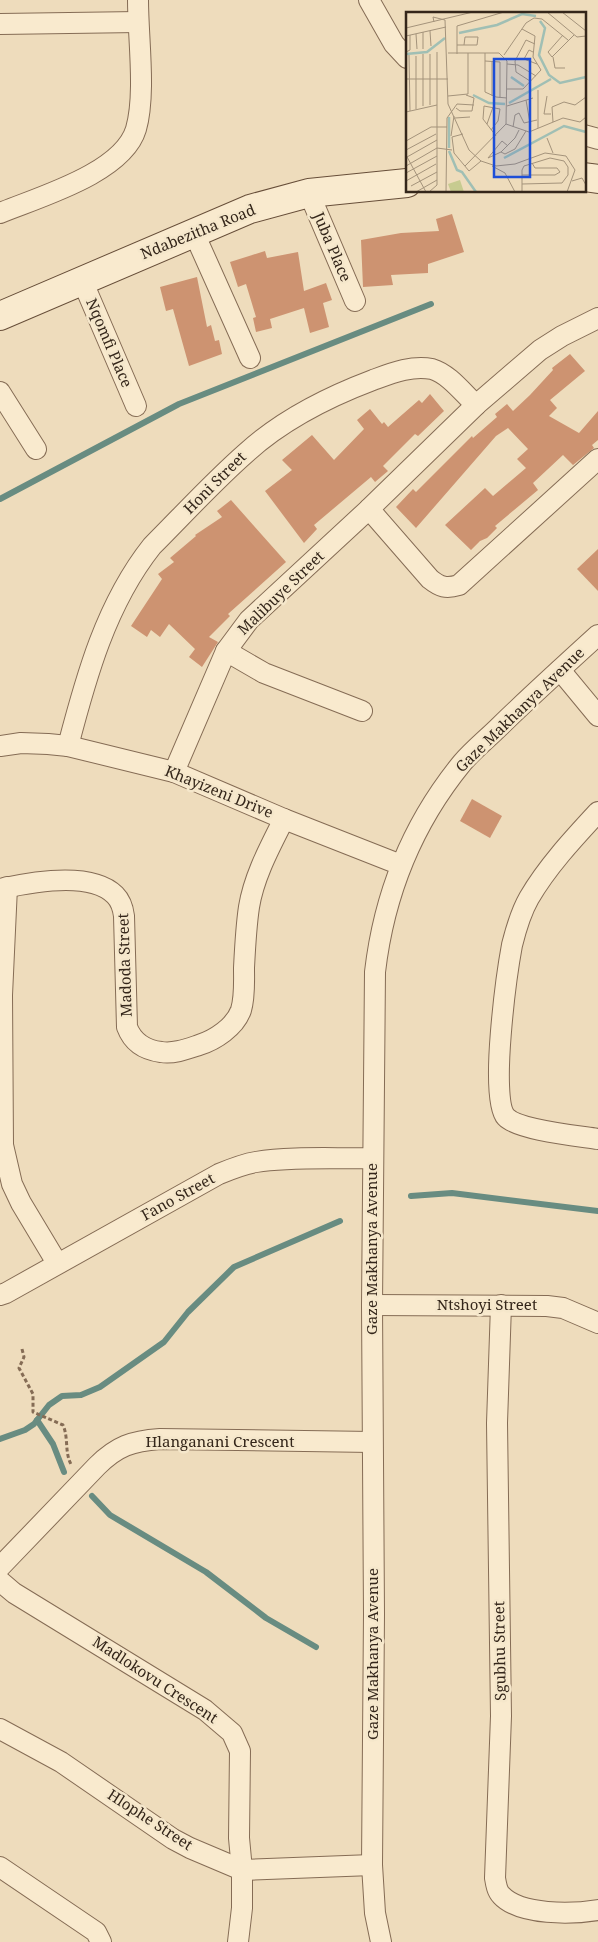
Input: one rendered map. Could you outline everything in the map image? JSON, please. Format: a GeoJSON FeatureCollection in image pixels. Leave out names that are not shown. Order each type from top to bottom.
{"type":"FeatureCollection","features":[{"type":"Feature","properties":{"kind":"street"},"geometry":{"type":"LineString","coordinates":[[0,213],[91,175],[106,166],[125,149],[135,132],[139,117],[138,0]]}},
{"type":"Feature","properties":{"kind":"street"},"geometry":{"type":"LineString","coordinates":[[368,0],[394,44],[406,57]]}},
{"type":"Feature","properties":{"kind":"street"},"geometry":{"type":"LineString","coordinates":[[0,24],[138,22]]}},
{"type":"Feature","properties":{"kind":"street"},"geometry":{"type":"LineString","coordinates":[[586,136],[598,140]]}},
{"type":"Feature","properties":{"kind":"street","name":"Ndabezitha Road"},"geometry":{"type":"LineString","coordinates":[[0,316],[250,209],[309,193],[406,183]]}},
{"type":"Feature","properties":{"kind":"street","name":"Juba Place"},"geometry":{"type":"LineString","coordinates":[[309,193],[355,301]]}},
{"type":"Feature","properties":{"kind":"street"},"geometry":{"type":"LineString","coordinates":[[194,233],[250,358]]}},
{"type":"Feature","properties":{"kind":"street","name":"Nqomfi Place"},"geometry":{"type":"LineString","coordinates":[[82,280],[136,406]]}},
{"type":"Feature","properties":{"kind":"street","name":"Malibuye Street"},"geometry":{"type":"LineString","coordinates":[[174,772],[226,652],[249,620],[369,509],[476,405],[540,350],[562,336],[598,318]]}},
{"type":"Feature","properties":{"kind":"street","name":"Honi Street"},"geometry":{"type":"LineString","coordinates":[[68,746],[92,662],[108,620],[138,563],[152,546],[246,452],[276,429],[310,408],[345,391],[407,369],[434,370],[446,376],[476,405]]}},
{"type":"Feature","properties":{"kind":"street"},"geometry":{"type":"LineString","coordinates":[[0,392],[36,449]]}},
{"type":"Feature","properties":{"kind":"street"},"geometry":{"type":"LineString","coordinates":[[369,509],[430,579],[444,588],[452,588],[459,585],[598,459]]}},
{"type":"Feature","properties":{"kind":"street","name":"Gaze Makhanya Avenue"},"geometry":{"type":"LineString","coordinates":[[381,1942],[374,1913],[372,1865],[374,1614],[372,1442],[373,1158],[375,972],[379,940],[385,911],[401,865],[438,794],[463,762],[598,635]]}},
{"type":"Feature","properties":{"kind":"street"},"geometry":{"type":"LineString","coordinates":[[226,652],[264,673],[362,711]]}},
{"type":"Feature","properties":{"kind":"street"},"geometry":{"type":"LineString","coordinates":[[560,670],[598,716]]}},
{"type":"Feature","properties":{"kind":"street","name":"Khayizeni Drive"},"geometry":{"type":"LineString","coordinates":[[0,746],[21,743],[68,746],[174,772],[284,819],[401,865]]}},
{"type":"Feature","properties":{"kind":"street"},"geometry":{"type":"LineString","coordinates":[[598,812],[550,868],[529,898],[521,915],[512,944],[499,1072],[501,1110],[507,1118],[516,1123],[538,1129],[598,1139]]}},
{"type":"Feature","properties":{"kind":"street","name":"Madoda Street"},"geometry":{"type":"LineString","coordinates":[[3,888],[36,883],[75,881],[96,884],[116,896],[122,904],[124,916],[127,1027],[130,1036],[136,1043],[148,1049],[163,1053],[175,1052],[208,1042],[221,1035],[234,1022],[241,1011],[244,996],[245,947],[249,907],[268,851],[284,819]]}},
{"type":"Feature","properties":{"kind":"street"},"geometry":{"type":"LineString","coordinates":[[3,888],[3,1145],[12,1184],[21,1203],[58,1263]]}},
{"type":"Feature","properties":{"kind":"street","name":"Fano Street"},"geometry":{"type":"LineString","coordinates":[[0,1295],[219,1174],[238,1166],[278,1160],[373,1158]]}},
{"type":"Feature","properties":{"kind":"street","name":"Ntshoyi Street"},"geometry":{"type":"LineString","coordinates":[[372,1305],[546,1306],[563,1308],[598,1323]]}},
{"type":"Feature","properties":{"kind":"street","name":"Sgubhu Street"},"geometry":{"type":"LineString","coordinates":[[501,1305],[498,1423],[501,1716],[495,1878],[500,1894],[508,1901],[519,1906],[562,1913],[598,1910]]}},
{"type":"Feature","properties":{"kind":"street","name":"Hlanganani Crescent"},"geometry":{"type":"LineString","coordinates":[[0,1567],[110,1453],[124,1446],[143,1440],[160,1439],[372,1442]]}},
{"type":"Feature","properties":{"kind":"street","name":"Madlokovu Crescent"},"geometry":{"type":"LineString","coordinates":[[0,1580],[14,1593],[205,1710],[232,1733],[240,1751],[239,1838],[242,1870],[242,1908],[238,1942]]}},
{"type":"Feature","properties":{"kind":"street","name":"Hlophe Street"},"geometry":{"type":"LineString","coordinates":[[0,1729],[62,1762],[173,1839],[242,1870],[372,1865]]}},
{"type":"Feature","properties":{"kind":"street"},"geometry":{"type":"LineString","coordinates":[[0,1867],[96,1932],[101,1942]]}},
{"type":"Feature","properties":{"kind":"path"},"geometry":{"type":"LineString","coordinates":[[22,1349],[24,1357],[19,1368],[33,1394],[33,1412],[63,1425],[67,1434],[66,1457],[72,1466],[85,1478]]}},
{"type":"Feature","properties":{"kind":"building"},"geometry":{"type":"Polygon","coordinates":[[[452,214],[464,252],[428,264],[428,273],[391,275],[393,285],[363,287],[361,240],[401,233],[439,231],[436,219],[452,214]]]}},
{"type":"Feature","properties":{"kind":"building"},"geometry":{"type":"Polygon","coordinates":[[[265,251],[267,258],[298,252],[304,291],[326,283],[332,300],[323,303],[329,327],[310,333],[304,308],[270,319],[272,328],[256,332],[253,318],[256,317],[246,284],[238,287],[230,262],[265,251]]]}},
{"type":"Feature","properties":{"kind":"building"},"geometry":{"type":"Polygon","coordinates":[[[197,277],[207,327],[211,325],[215,341],[219,340],[222,354],[189,366],[173,309],[166,311],[160,287],[197,277]]]}},
{"type":"Feature","properties":{"kind":"building"},"geometry":{"type":"Polygon","coordinates":[[[570,354],[585,371],[550,400],[557,408],[549,416],[579,433],[598,411],[598,440],[592,445],[594,448],[573,465],[563,455],[533,483],[538,490],[495,526],[497,528],[471,550],[445,525],[485,488],[493,496],[526,468],[517,459],[528,449],[508,428],[496,436],[416,528],[396,507],[413,489],[416,492],[472,436],[473,438],[497,417],[495,414],[507,404],[513,411],[553,370],[552,368],[570,354]]]}},
{"type":"Feature","properties":{"kind":"building"},"geometry":{"type":"Polygon","coordinates":[[[430,394],[444,411],[418,436],[415,434],[383,466],[388,471],[375,482],[371,477],[314,525],[317,529],[304,543],[265,491],[292,470],[282,460],[312,435],[334,460],[364,429],[357,420],[370,409],[382,424],[384,422],[388,427],[419,400],[422,403],[430,394]]]}},
{"type":"Feature","properties":{"kind":"building"},"geometry":{"type":"Polygon","coordinates":[[[231,500],[286,562],[228,614],[230,616],[209,637],[218,642],[202,667],[189,657],[195,649],[169,624],[160,637],[151,630],[147,637],[131,626],[162,579],[158,574],[174,562],[170,558],[195,535],[222,517],[217,511],[231,500]]]}},
{"type":"Feature","properties":{"kind":"building"},"geometry":{"type":"Polygon","coordinates":[[[598,549],[598,591],[577,569],[598,549]]]}},
{"type":"Feature","properties":{"kind":"building"},"geometry":{"type":"Polygon","coordinates":[[[472,799],[502,816],[490,838],[460,821],[472,799]]]}},
{"type":"Feature","properties":{"kind":"waterway"},"geometry":{"type":"LineString","coordinates":[[0,499],[179,404],[431,304]]}},
{"type":"Feature","properties":{"kind":"waterway"},"geometry":{"type":"LineString","coordinates":[[411,1196],[452,1193],[598,1211]]}},
{"type":"Feature","properties":{"kind":"waterway"},"geometry":{"type":"LineString","coordinates":[[0,1439],[25,1430],[34,1424],[49,1405],[62,1396],[81,1395],[100,1387],[164,1342],[188,1312],[234,1267],[340,1221]]}},
{"type":"Feature","properties":{"kind":"waterway"},"geometry":{"type":"LineString","coordinates":[[37,1420],[53,1444],[64,1472]]}},
{"type":"Feature","properties":{"kind":"waterway"},"geometry":{"type":"LineString","coordinates":[[92,1496],[110,1515],[206,1572],[266,1618],[316,1647]]}}]}
